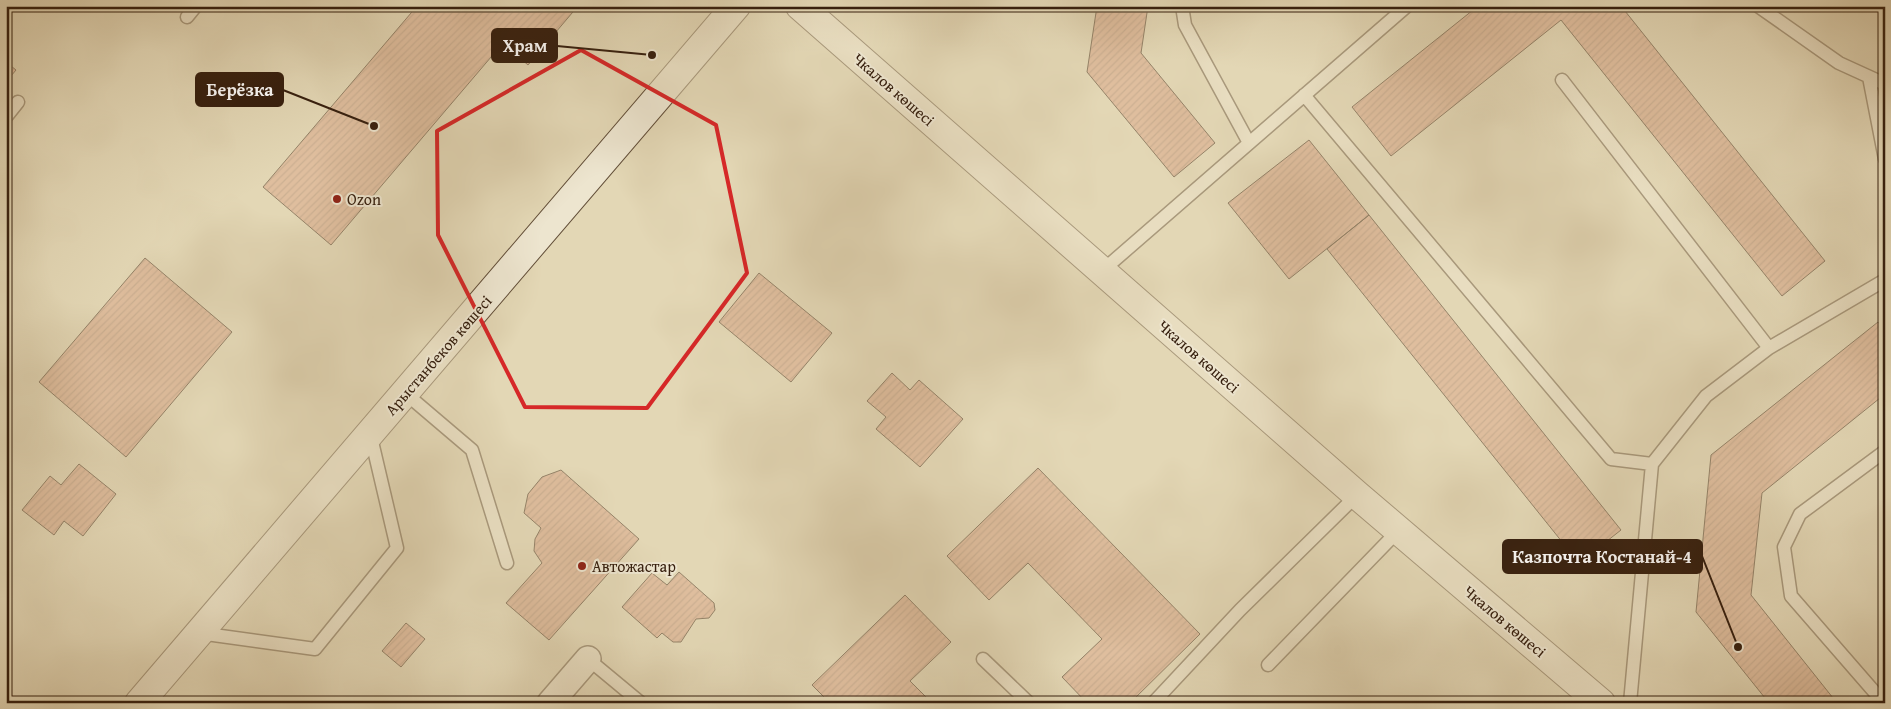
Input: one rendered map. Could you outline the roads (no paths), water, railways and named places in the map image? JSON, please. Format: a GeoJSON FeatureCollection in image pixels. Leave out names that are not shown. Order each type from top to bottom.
{"type":"FeatureCollection","features":[{"type":"Feature","properties":{"kind":"street","name":"Арыстанбеков көшесі"},"geometry":{"type":"LineString","coordinates":[[139,703],[736,6]]}},
{"type":"Feature","properties":{"kind":"street","name":"Чкалов көшесі"},"geometry":{"type":"LineString","coordinates":[[800,6],[1398,531],[1601,703]]}},
{"type":"Feature","properties":{"kind":"street"},"geometry":{"type":"LineString","coordinates":[[550,703],[588,658]]}},
{"type":"Feature","properties":{"kind":"lane"},"geometry":{"type":"LineString","coordinates":[[187,17],[196,6]]}},
{"type":"Feature","properties":{"kind":"lane"},"geometry":{"type":"LineString","coordinates":[[1182,6],[1185,25],[1249,143]]}},
{"type":"Feature","properties":{"kind":"lane"},"geometry":{"type":"LineString","coordinates":[[1102,271],[1407,6]]}},
{"type":"Feature","properties":{"kind":"lane"},"geometry":{"type":"LineString","coordinates":[[1758,6],[1839,63],[1885,84]]}},
{"type":"Feature","properties":{"kind":"lane"},"geometry":{"type":"LineString","coordinates":[[1868,76],[1885,159]]}},
{"type":"Feature","properties":{"kind":"lane"},"geometry":{"type":"LineString","coordinates":[[1562,80],[1770,348]]}},
{"type":"Feature","properties":{"kind":"lane"},"geometry":{"type":"LineString","coordinates":[[1304,95],[1611,460],[1652,464]]}},
{"type":"Feature","properties":{"kind":"lane"},"geometry":{"type":"LineString","coordinates":[[6,117],[18,102]]}},
{"type":"Feature","properties":{"kind":"lane"},"geometry":{"type":"LineString","coordinates":[[1630,703],[1652,464],[1706,396],[1770,348],[1885,280]]}},
{"type":"Feature","properties":{"kind":"lane"},"geometry":{"type":"LineString","coordinates":[[405,393],[472,450],[507,563]]}},
{"type":"Feature","properties":{"kind":"lane"},"geometry":{"type":"LineString","coordinates":[[199,633],[315,649],[397,548],[370,433]]}},
{"type":"Feature","properties":{"kind":"lane"},"geometry":{"type":"LineString","coordinates":[[1884,703],[1791,596],[1784,547],[1800,514],[1885,451]]}},
{"type":"Feature","properties":{"kind":"lane"},"geometry":{"type":"LineString","coordinates":[[1153,703],[1240,610],[1357,495]]}},
{"type":"Feature","properties":{"kind":"lane"},"geometry":{"type":"LineString","coordinates":[[1268,665],[1398,531]]}},
{"type":"Feature","properties":{"kind":"lane"},"geometry":{"type":"LineString","coordinates":[[588,658],[641,703]]}},
{"type":"Feature","properties":{"kind":"lane"},"geometry":{"type":"LineString","coordinates":[[983,659],[1029,703]]}},
{"type":"Feature","properties":{"kind":"place","name":"Храм"},"geometry":{"type":"Point","coordinates":[652,55]}},
{"type":"Feature","properties":{"kind":"place","name":"Берёзка"},"geometry":{"type":"Point","coordinates":[374,126]}},
{"type":"Feature","properties":{"kind":"place","name":"Ozon"},"geometry":{"type":"Point","coordinates":[337,199]}},
{"type":"Feature","properties":{"kind":"place","name":"Автожастар"},"geometry":{"type":"Point","coordinates":[582,566]}},
{"type":"Feature","properties":{"kind":"place","name":"Казпочта Костанай-4"},"geometry":{"type":"Point","coordinates":[1738,647]}}]}
